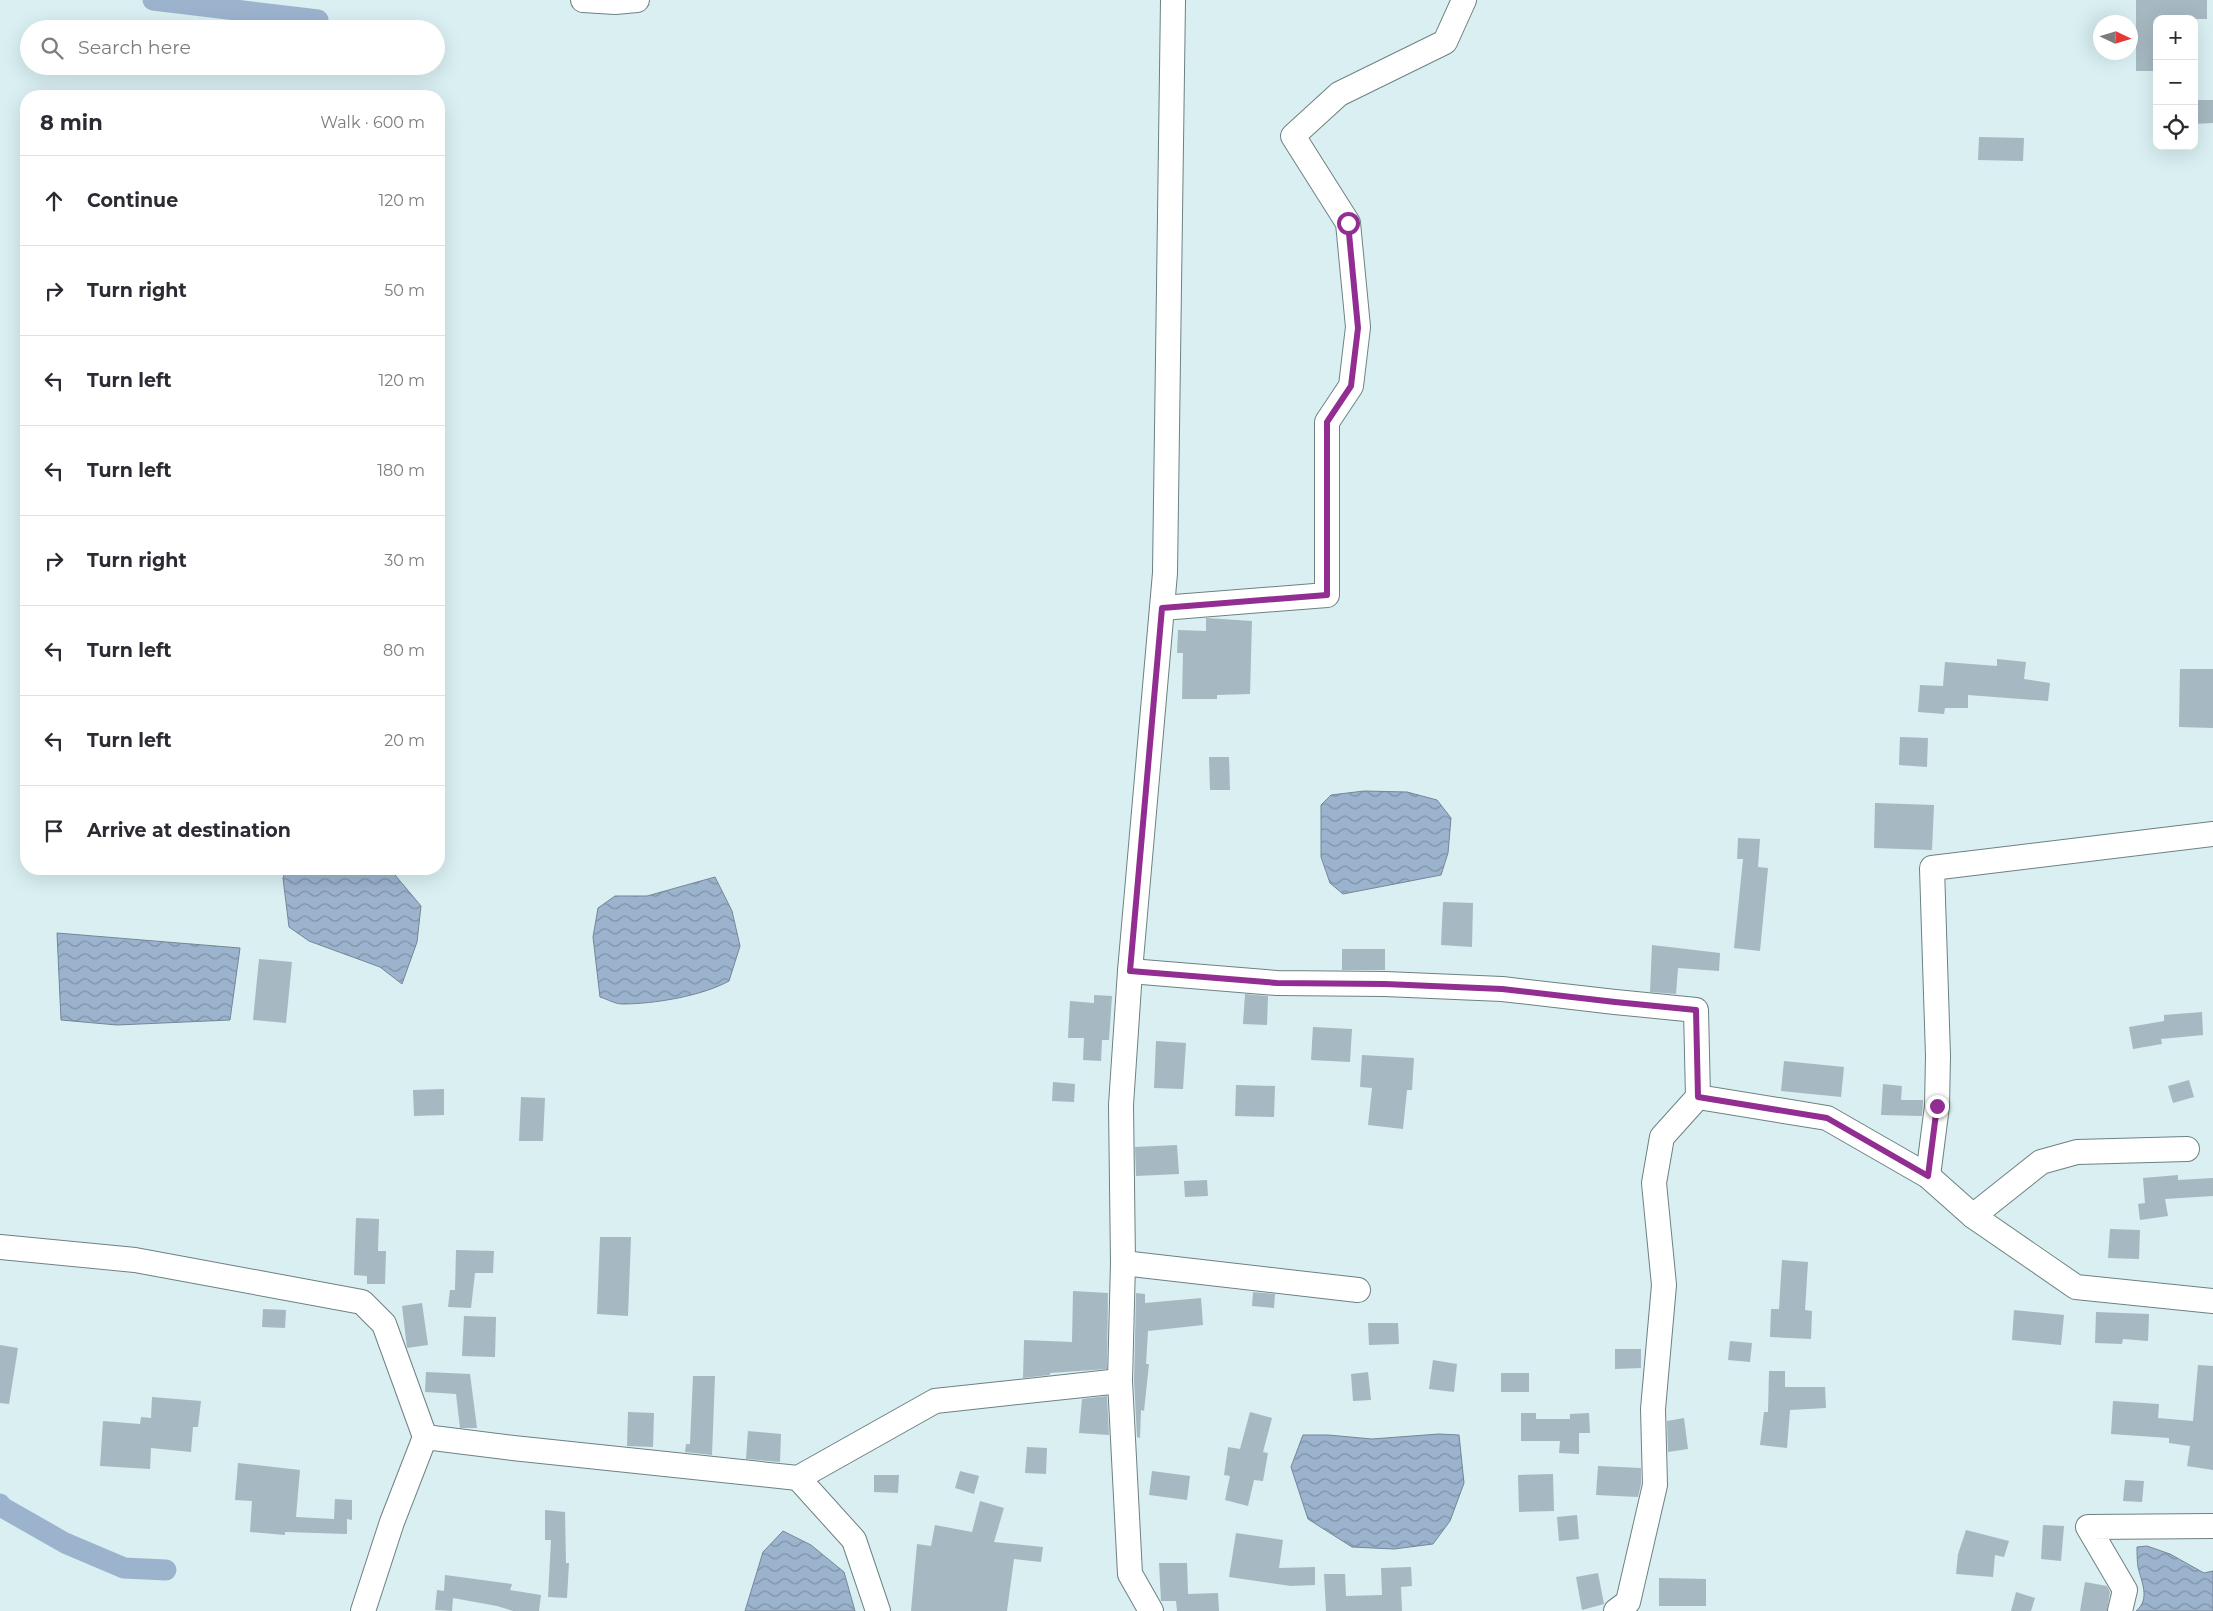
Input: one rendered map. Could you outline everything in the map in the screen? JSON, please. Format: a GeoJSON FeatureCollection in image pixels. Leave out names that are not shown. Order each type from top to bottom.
{"type":"FeatureCollection","features":[{"type":"Feature","properties":{"kind":"street"},"geometry":{"type":"LineString","coordinates":[[583,0],[615,2],[637,0]]}},
{"type":"Feature","properties":{"kind":"street"},"geometry":{"type":"LineString","coordinates":[[1146,1609],[1130,1574],[1120,1382],[1123,1263],[1121,1105],[1130,971],[1165,574],[1173,0]]}},
{"type":"Feature","properties":{"kind":"street"},"geometry":{"type":"LineString","coordinates":[[1162,608],[1327,595],[1327,422],[1351,386],[1358,328],[1348,223],[1293,136],[1339,94],[1445,42],[1464,0]]}},
{"type":"Feature","properties":{"kind":"street"},"geometry":{"type":"LineString","coordinates":[[1928,1176],[1937,1106],[1938,1056],[1932,868],[2213,834]]}},
{"type":"Feature","properties":{"kind":"street"},"geometry":{"type":"LineString","coordinates":[[1130,971],[1277,983],[1385,984],[1502,989],[1696,1010],[1698,1097],[1662,1137],[1654,1183],[1664,1285],[1653,1409],[1655,1485],[1628,1602],[1616,1611]]}},
{"type":"Feature","properties":{"kind":"street"},"geometry":{"type":"LineString","coordinates":[[1698,1097],[1827,1118],[1928,1176],[1972,1216],[2076,1287],[2213,1301]]}},
{"type":"Feature","properties":{"kind":"street"},"geometry":{"type":"LineString","coordinates":[[1972,1216],[2041,1162],[2077,1152],[2187,1149]]}},
{"type":"Feature","properties":{"kind":"street"},"geometry":{"type":"LineString","coordinates":[[0,1247],[135,1260],[362,1302],[384,1324],[425,1437],[392,1522],[364,1609]]}},
{"type":"Feature","properties":{"kind":"street"},"geometry":{"type":"LineString","coordinates":[[1123,1263],[1358,1290]]}},
{"type":"Feature","properties":{"kind":"street"},"geometry":{"type":"LineString","coordinates":[[425,1437],[798,1478],[935,1401],[1120,1382]]}},
{"type":"Feature","properties":{"kind":"street"},"geometry":{"type":"LineString","coordinates":[[798,1478],[854,1540],[878,1611]]}},
{"type":"Feature","properties":{"kind":"street"},"geometry":{"type":"LineString","coordinates":[[2120,1611],[2125,1590],[2088,1526],[2213,1526]]}},
{"type":"Feature","properties":{"kind":"water"},"geometry":{"type":"Polygon","coordinates":[[[1364,791],[1407,792],[1437,800],[1451,818],[1448,853],[1441,875],[1343,894],[1330,883],[1321,857],[1321,805],[1331,795],[1364,791]]]}},
{"type":"Feature","properties":{"kind":"water"},"geometry":{"type":"Polygon","coordinates":[[[284,875],[395,875],[421,906],[417,942],[402,984],[380,967],[309,941],[289,927],[284,875]]]}},
{"type":"Feature","properties":{"kind":"water"},"geometry":{"type":"Polygon","coordinates":[[[715,877],[732,911],[740,946],[729,981],[692,995],[648,1003],[619,1004],[600,997],[593,937],[598,908],[615,896],[647,896],[715,877]]]}},
{"type":"Feature","properties":{"kind":"water"},"geometry":{"type":"Polygon","coordinates":[[[57,933],[240,948],[230,1020],[117,1025],[61,1020],[57,933]]]}},
{"type":"Feature","properties":{"kind":"water"},"geometry":{"type":"Polygon","coordinates":[[[1439,1434],[1459,1435],[1464,1483],[1450,1521],[1433,1544],[1394,1549],[1352,1547],[1308,1519],[1291,1467],[1303,1435],[1372,1439],[1439,1434]]]}},
{"type":"Feature","properties":{"kind":"water"},"geometry":{"type":"Polygon","coordinates":[[[783,1531],[811,1545],[844,1572],[855,1611],[745,1611],[763,1552],[783,1531]]]}},
{"type":"Feature","properties":{"kind":"water"},"geometry":{"type":"Polygon","coordinates":[[[2147,1546],[2170,1554],[2204,1573],[2213,1571],[2213,1611],[2136,1611],[2141,1606],[2144,1595],[2138,1567],[2137,1547],[2147,1546]]]}},
{"type":"Feature","properties":{"kind":"building"},"geometry":{"type":"Polygon","coordinates":[[[2136,0],[2207,0],[2207,19],[2198,19],[2198,15],[2153,15],[2153,71],[2136,71],[2136,60],[2138,60],[2138,15],[2136,15],[2136,0]]]}},
{"type":"Feature","properties":{"kind":"building"},"geometry":{"type":"Polygon","coordinates":[[[2198,100],[2213,100],[2213,123],[2198,124],[2198,100]]]}},
{"type":"Feature","properties":{"kind":"building"},"geometry":{"type":"Polygon","coordinates":[[[1979,137],[2024,138],[2023,161],[1978,160],[1979,137]]]}},
{"type":"Feature","properties":{"kind":"building"},"geometry":{"type":"Polygon","coordinates":[[[1206,618],[1252,621],[1250,694],[1217,695],[1217,699],[1182,699],[1183,653],[1177,653],[1178,630],[1206,631],[1206,618]]]}},
{"type":"Feature","properties":{"kind":"building"},"geometry":{"type":"Polygon","coordinates":[[[1997,659],[2026,662],[2024,679],[2050,683],[2048,701],[1968,695],[1968,708],[1945,708],[1944,714],[1918,712],[1920,685],[1943,686],[1945,662],[1997,666],[1997,659]]]}},
{"type":"Feature","properties":{"kind":"building"},"geometry":{"type":"Polygon","coordinates":[[[2180,669],[2213,669],[2213,728],[2179,727],[2180,669]]]}},
{"type":"Feature","properties":{"kind":"building"},"geometry":{"type":"Polygon","coordinates":[[[1900,737],[1928,738],[1927,767],[1899,765],[1900,737]]]}},
{"type":"Feature","properties":{"kind":"building"},"geometry":{"type":"Polygon","coordinates":[[[1209,757],[1229,757],[1230,790],[1210,790],[1209,757]]]}},
{"type":"Feature","properties":{"kind":"building"},"geometry":{"type":"Polygon","coordinates":[[[1875,803],[1934,805],[1932,850],[1874,848],[1875,803]]]}},
{"type":"Feature","properties":{"kind":"building"},"geometry":{"type":"Polygon","coordinates":[[[1738,838],[1760,839],[1758,867],[1768,868],[1760,951],[1734,948],[1743,859],[1737,859],[1738,838]]]}},
{"type":"Feature","properties":{"kind":"building"},"geometry":{"type":"Polygon","coordinates":[[[1443,902],[1473,903],[1472,947],[1441,945],[1443,902]]]}},
{"type":"Feature","properties":{"kind":"building"},"geometry":{"type":"Polygon","coordinates":[[[1652,945],[1720,953],[1719,971],[1678,968],[1676,994],[1650,992],[1652,945]]]}},
{"type":"Feature","properties":{"kind":"building"},"geometry":{"type":"Polygon","coordinates":[[[1342,949],[1385,949],[1385,970],[1342,970],[1342,949]]]}},
{"type":"Feature","properties":{"kind":"building"},"geometry":{"type":"Polygon","coordinates":[[[259,959],[292,962],[286,1023],[253,1020],[259,959]]]}},
{"type":"Feature","properties":{"kind":"building"},"geometry":{"type":"Polygon","coordinates":[[[1245,994],[1268,996],[1267,1025],[1243,1024],[1245,994]]]}},
{"type":"Feature","properties":{"kind":"building"},"geometry":{"type":"Polygon","coordinates":[[[1094,995],[1112,996],[1109,1040],[1102,1040],[1101,1061],[1083,1060],[1084,1038],[1068,1038],[1070,1001],[1094,1003],[1094,995]]]}},
{"type":"Feature","properties":{"kind":"building"},"geometry":{"type":"Polygon","coordinates":[[[2202,1012],[2203,1035],[2161,1039],[2162,1044],[2133,1049],[2129,1027],[2164,1021],[2164,1015],[2202,1012]]]}},
{"type":"Feature","properties":{"kind":"building"},"geometry":{"type":"Polygon","coordinates":[[[1313,1027],[1352,1029],[1350,1062],[1311,1060],[1313,1027]]]}},
{"type":"Feature","properties":{"kind":"building"},"geometry":{"type":"Polygon","coordinates":[[[1156,1041],[1186,1043],[1183,1089],[1154,1088],[1156,1041]]]}},
{"type":"Feature","properties":{"kind":"building"},"geometry":{"type":"Polygon","coordinates":[[[1362,1055],[1414,1058],[1412,1090],[1407,1090],[1403,1129],[1368,1125],[1372,1088],[1360,1087],[1362,1055]]]}},
{"type":"Feature","properties":{"kind":"building"},"geometry":{"type":"Polygon","coordinates":[[[1784,1061],[1844,1067],[1841,1097],[1781,1091],[1784,1061]]]}},
{"type":"Feature","properties":{"kind":"building"},"geometry":{"type":"Polygon","coordinates":[[[2189,1080],[2194,1097],[2173,1103],[2168,1086],[2189,1080]]]}},
{"type":"Feature","properties":{"kind":"building"},"geometry":{"type":"Polygon","coordinates":[[[1053,1082],[1075,1084],[1074,1102],[1052,1101],[1053,1082]]]}},
{"type":"Feature","properties":{"kind":"building"},"geometry":{"type":"Polygon","coordinates":[[[1883,1084],[1902,1086],[1901,1100],[1923,1100],[1922,1116],[1881,1115],[1883,1084]]]}},
{"type":"Feature","properties":{"kind":"building"},"geometry":{"type":"Polygon","coordinates":[[[1236,1085],[1275,1086],[1274,1117],[1235,1116],[1236,1085]]]}},
{"type":"Feature","properties":{"kind":"building"},"geometry":{"type":"Polygon","coordinates":[[[444,1089],[444,1115],[414,1116],[413,1090],[444,1089]]]}},
{"type":"Feature","properties":{"kind":"building"},"geometry":{"type":"Polygon","coordinates":[[[521,1097],[545,1098],[543,1141],[519,1141],[521,1097]]]}},
{"type":"Feature","properties":{"kind":"building"},"geometry":{"type":"Polygon","coordinates":[[[1177,1145],[1179,1174],[1136,1176],[1135,1147],[1177,1145]]]}},
{"type":"Feature","properties":{"kind":"building"},"geometry":{"type":"Polygon","coordinates":[[[2178,1175],[2178,1180],[2213,1178],[2213,1196],[2165,1199],[2168,1216],[2140,1220],[2138,1204],[2145,1203],[2143,1178],[2178,1175]]]}},
{"type":"Feature","properties":{"kind":"building"},"geometry":{"type":"Polygon","coordinates":[[[1207,1180],[1208,1196],[1185,1197],[1184,1181],[1207,1180]]]}},
{"type":"Feature","properties":{"kind":"building"},"geometry":{"type":"Polygon","coordinates":[[[356,1218],[379,1219],[378,1251],[386,1251],[385,1284],[367,1284],[367,1276],[354,1275],[356,1218]]]}},
{"type":"Feature","properties":{"kind":"building"},"geometry":{"type":"Polygon","coordinates":[[[2110,1229],[2140,1230],[2139,1259],[2108,1258],[2110,1229]]]}},
{"type":"Feature","properties":{"kind":"building"},"geometry":{"type":"Polygon","coordinates":[[[600,1237],[631,1237],[628,1316],[597,1314],[600,1237]]]}},
{"type":"Feature","properties":{"kind":"building"},"geometry":{"type":"Polygon","coordinates":[[[456,1250],[494,1251],[493,1273],[475,1273],[471,1308],[448,1307],[450,1290],[455,1290],[456,1250]]]}},
{"type":"Feature","properties":{"kind":"building"},"geometry":{"type":"Polygon","coordinates":[[[1782,1260],[1808,1262],[1805,1310],[1812,1311],[1811,1339],[1770,1337],[1771,1309],[1779,1309],[1782,1260]]]}},
{"type":"Feature","properties":{"kind":"building"},"geometry":{"type":"Polygon","coordinates":[[[1073,1291],[1108,1293],[1107,1369],[1050,1373],[1050,1375],[1023,1378],[1024,1340],[1072,1342],[1073,1291]]]}},
{"type":"Feature","properties":{"kind":"building"},"geometry":{"type":"Polygon","coordinates":[[[1253,1292],[1275,1294],[1274,1308],[1252,1306],[1253,1292]]]}},
{"type":"Feature","properties":{"kind":"building"},"geometry":{"type":"Polygon","coordinates":[[[1136,1293],[1145,1294],[1145,1303],[1201,1298],[1203,1325],[1148,1331],[1146,1364],[1149,1364],[1144,1411],[1141,1410],[1140,1438],[1137,1437],[1134,1381],[1136,1293]]]}},
{"type":"Feature","properties":{"kind":"building"},"geometry":{"type":"Polygon","coordinates":[[[422,1303],[428,1345],[407,1348],[402,1306],[422,1303]]]}},
{"type":"Feature","properties":{"kind":"building"},"geometry":{"type":"Polygon","coordinates":[[[263,1309],[286,1310],[285,1328],[262,1327],[263,1309]]]}},
{"type":"Feature","properties":{"kind":"building"},"geometry":{"type":"Polygon","coordinates":[[[2014,1310],[2064,1315],[2061,1345],[2012,1340],[2014,1310]]]}},
{"type":"Feature","properties":{"kind":"building"},"geometry":{"type":"Polygon","coordinates":[[[2096,1312],[2149,1314],[2148,1341],[2123,1339],[2122,1344],[2095,1343],[2096,1312]]]}},
{"type":"Feature","properties":{"kind":"building"},"geometry":{"type":"Polygon","coordinates":[[[464,1316],[496,1317],[495,1357],[462,1356],[464,1316]]]}},
{"type":"Feature","properties":{"kind":"building"},"geometry":{"type":"Polygon","coordinates":[[[1368,1323],[1398,1323],[1399,1344],[1369,1345],[1368,1323]]]}},
{"type":"Feature","properties":{"kind":"building"},"geometry":{"type":"Polygon","coordinates":[[[1730,1341],[1752,1343],[1750,1362],[1728,1360],[1730,1341]]]}},
{"type":"Feature","properties":{"kind":"building"},"geometry":{"type":"Polygon","coordinates":[[[0,1345],[18,1348],[9,1404],[0,1403],[0,1345]]]}},
{"type":"Feature","properties":{"kind":"building"},"geometry":{"type":"Polygon","coordinates":[[[1615,1349],[1641,1349],[1641,1368],[1615,1369],[1615,1349]]]}},
{"type":"Feature","properties":{"kind":"building"},"geometry":{"type":"Polygon","coordinates":[[[1433,1360],[1457,1364],[1454,1392],[1429,1389],[1433,1360]]]}},
{"type":"Feature","properties":{"kind":"building"},"geometry":{"type":"Polygon","coordinates":[[[2198,1365],[2213,1366],[2213,1470],[2187,1466],[2190,1446],[2169,1443],[2169,1438],[2111,1434],[2113,1401],[2159,1404],[2158,1418],[2193,1421],[2198,1365]]]}},
{"type":"Feature","properties":{"kind":"building"},"geometry":{"type":"Polygon","coordinates":[[[1769,1371],[1785,1371],[1785,1387],[1825,1387],[1826,1408],[1790,1410],[1787,1448],[1760,1445],[1764,1412],[1768,1412],[1769,1371]]]}},
{"type":"Feature","properties":{"kind":"building"},"geometry":{"type":"Polygon","coordinates":[[[426,1372],[470,1374],[477,1428],[460,1428],[456,1394],[425,1392],[426,1372]]]}},
{"type":"Feature","properties":{"kind":"building"},"geometry":{"type":"Polygon","coordinates":[[[1368,1372],[1371,1400],[1353,1401],[1351,1374],[1368,1372]]]}},
{"type":"Feature","properties":{"kind":"building"},"geometry":{"type":"Polygon","coordinates":[[[1501,1373],[1529,1373],[1529,1392],[1501,1392],[1501,1373]]]}},
{"type":"Feature","properties":{"kind":"building"},"geometry":{"type":"Polygon","coordinates":[[[693,1376],[715,1376],[712,1455],[685,1452],[686,1444],[690,1444],[693,1376]]]}},
{"type":"Feature","properties":{"kind":"building"},"geometry":{"type":"Polygon","coordinates":[[[1107,1396],[1109,1435],[1079,1433],[1082,1399],[1107,1396]]]}},
{"type":"Feature","properties":{"kind":"building"},"geometry":{"type":"Polygon","coordinates":[[[152,1397],[201,1401],[198,1427],[193,1427],[191,1452],[151,1448],[150,1469],[100,1466],[103,1421],[140,1424],[141,1417],[151,1418],[152,1397]]]}},
{"type":"Feature","properties":{"kind":"building"},"geometry":{"type":"Polygon","coordinates":[[[628,1412],[654,1413],[653,1447],[627,1446],[628,1412]]]}},
{"type":"Feature","properties":{"kind":"building"},"geometry":{"type":"Polygon","coordinates":[[[1250,1412],[1272,1418],[1263,1452],[1268,1453],[1263,1481],[1254,1480],[1248,1506],[1225,1500],[1230,1476],[1224,1475],[1228,1447],[1240,1449],[1250,1412]]]}},
{"type":"Feature","properties":{"kind":"building"},"geometry":{"type":"Polygon","coordinates":[[[1521,1413],[1536,1413],[1536,1419],[1570,1419],[1570,1414],[1589,1413],[1590,1433],[1579,1433],[1579,1454],[1559,1453],[1560,1441],[1521,1441],[1521,1413]]]}},
{"type":"Feature","properties":{"kind":"building"},"geometry":{"type":"Polygon","coordinates":[[[1684,1418],[1688,1449],[1668,1452],[1667,1421],[1684,1418]]]}},
{"type":"Feature","properties":{"kind":"building"},"geometry":{"type":"Polygon","coordinates":[[[748,1431],[781,1434],[780,1462],[746,1459],[748,1431]]]}},
{"type":"Feature","properties":{"kind":"building"},"geometry":{"type":"Polygon","coordinates":[[[1027,1447],[1047,1448],[1046,1474],[1025,1473],[1027,1447]]]}},
{"type":"Feature","properties":{"kind":"building"},"geometry":{"type":"Polygon","coordinates":[[[238,1463],[300,1470],[296,1517],[334,1519],[335,1499],[352,1500],[352,1520],[347,1519],[347,1534],[285,1532],[285,1535],[250,1532],[252,1501],[235,1500],[238,1463]]]}},
{"type":"Feature","properties":{"kind":"building"},"geometry":{"type":"Polygon","coordinates":[[[1598,1466],[1641,1468],[1641,1484],[1638,1497],[1596,1495],[1598,1466]]]}},
{"type":"Feature","properties":{"kind":"building"},"geometry":{"type":"Polygon","coordinates":[[[960,1471],[979,1476],[974,1494],[955,1488],[960,1471]]]}},
{"type":"Feature","properties":{"kind":"building"},"geometry":{"type":"Polygon","coordinates":[[[1152,1471],[1190,1476],[1187,1500],[1149,1495],[1152,1471]]]}},
{"type":"Feature","properties":{"kind":"building"},"geometry":{"type":"Polygon","coordinates":[[[1553,1474],[1554,1511],[1519,1512],[1518,1475],[1553,1474]]]}},
{"type":"Feature","properties":{"kind":"building"},"geometry":{"type":"Polygon","coordinates":[[[874,1475],[899,1475],[898,1493],[874,1492],[874,1475]]]}},
{"type":"Feature","properties":{"kind":"building"},"geometry":{"type":"Polygon","coordinates":[[[2125,1480],[2144,1481],[2142,1502],[2123,1501],[2125,1480]]]}},
{"type":"Feature","properties":{"kind":"building"},"geometry":{"type":"Polygon","coordinates":[[[980,1501],[1004,1508],[994,1542],[1043,1547],[1041,1562],[1014,1559],[1007,1611],[911,1611],[917,1544],[931,1546],[935,1525],[972,1532],[980,1501]]]}},
{"type":"Feature","properties":{"kind":"building"},"geometry":{"type":"Polygon","coordinates":[[[545,1510],[565,1512],[566,1563],[569,1563],[567,1598],[548,1597],[551,1540],[545,1540],[545,1510]]]}},
{"type":"Feature","properties":{"kind":"building"},"geometry":{"type":"Polygon","coordinates":[[[1577,1515],[1579,1539],[1559,1541],[1557,1517],[1577,1515]]]}},
{"type":"Feature","properties":{"kind":"building"},"geometry":{"type":"Polygon","coordinates":[[[2043,1525],[2064,1526],[2061,1561],[2041,1559],[2043,1525]]]}},
{"type":"Feature","properties":{"kind":"building"},"geometry":{"type":"Polygon","coordinates":[[[1966,1530],[2009,1541],[2004,1557],[1995,1555],[1993,1577],[1956,1574],[1958,1554],[1966,1530]]]}},
{"type":"Feature","properties":{"kind":"building"},"geometry":{"type":"Polygon","coordinates":[[[1236,1533],[1283,1540],[1279,1568],[1315,1567],[1315,1585],[1291,1586],[1229,1577],[1236,1533]]]}},
{"type":"Feature","properties":{"kind":"building"},"geometry":{"type":"Polygon","coordinates":[[[1159,1563],[1187,1563],[1188,1594],[1218,1593],[1219,1611],[1177,1611],[1176,1601],[1161,1601],[1159,1563]]]}},
{"type":"Feature","properties":{"kind":"building"},"geometry":{"type":"Polygon","coordinates":[[[1411,1567],[1412,1586],[1401,1587],[1402,1611],[1326,1611],[1324,1574],[1345,1574],[1346,1596],[1382,1595],[1381,1568],[1411,1567]]]}},
{"type":"Feature","properties":{"kind":"building"},"geometry":{"type":"Polygon","coordinates":[[[1598,1573],[1604,1604],[1582,1610],[1576,1577],[1598,1573]]]}},
{"type":"Feature","properties":{"kind":"building"},"geometry":{"type":"Polygon","coordinates":[[[445,1575],[512,1584],[510,1590],[541,1595],[539,1611],[513,1611],[453,1598],[452,1611],[435,1610],[437,1590],[444,1591],[445,1575]]]}},
{"type":"Feature","properties":{"kind":"building"},"geometry":{"type":"Polygon","coordinates":[[[1659,1578],[1706,1579],[1706,1606],[1659,1606],[1659,1578]]]}},
{"type":"Feature","properties":{"kind":"building"},"geometry":{"type":"Polygon","coordinates":[[[2085,1582],[2107,1586],[2110,1592],[2107,1611],[2080,1611],[2085,1582]]]}},
{"type":"Feature","properties":{"kind":"building"},"geometry":{"type":"Polygon","coordinates":[[[2016,1592],[2035,1598],[2031,1611],[2011,1611],[2016,1592]]]}},
{"type":"Feature","properties":{"kind":"waterway"},"geometry":{"type":"LineString","coordinates":[[153,0],[318,20]]}},
{"type":"Feature","properties":{"kind":"waterway"},"geometry":{"type":"LineString","coordinates":[[0,1504],[2,1507],[65,1543],[124,1568],[166,1570]]}},
{"type":"Feature","properties":{"kind":"route"},"geometry":{"type":"LineString","coordinates":[[1348,223],[1358,328],[1351,386],[1327,422],[1327,595],[1162,608],[1130,971],[1277,983],[1385,984],[1502,989],[1696,1010],[1698,1097],[1827,1118],[1928,1176],[1937,1106]]}}]}
